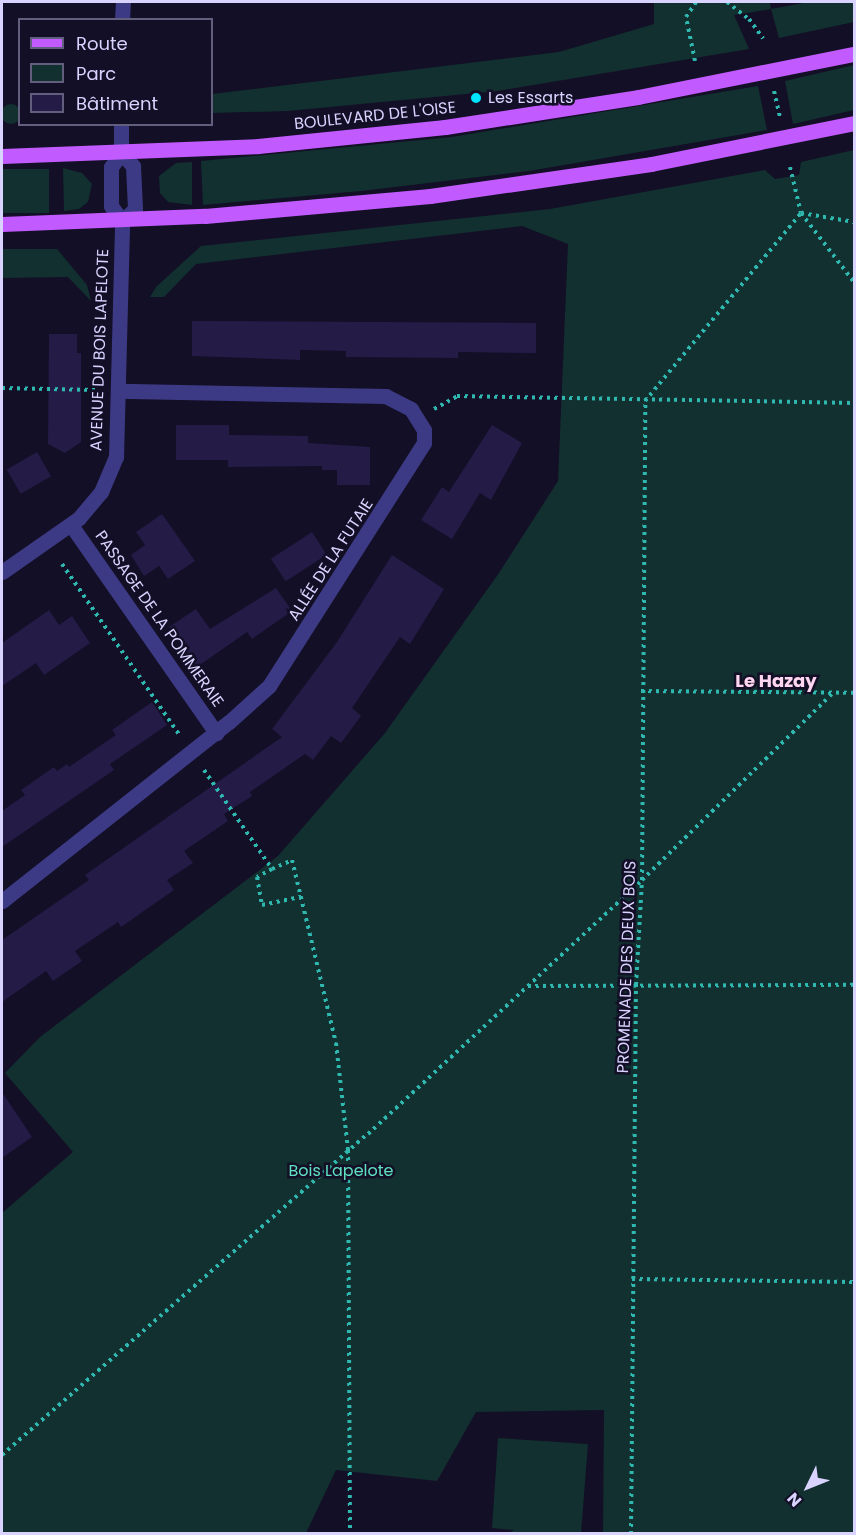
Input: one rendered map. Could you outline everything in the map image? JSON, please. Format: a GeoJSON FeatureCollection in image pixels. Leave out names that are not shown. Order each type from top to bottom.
{"type":"FeatureCollection","features":[{"type":"Feature","properties":{"kind":"main road","name":"BOULEVARD DE L'OISE"},"geometry":{"type":"LineString","coordinates":[[2,156],[121,153],[269,145],[445,127],[638,97],[855,54]]}},
{"type":"Feature","properties":{"kind":"main road"},"geometry":{"type":"LineString","coordinates":[[2,224],[122,221],[322,207],[502,186],[662,162],[855,123]]}},
{"type":"Feature","properties":{"kind":"street"},"geometry":{"type":"LineString","coordinates":[[122,18],[123,2]]}},
{"type":"Feature","properties":{"kind":"street"},"geometry":{"type":"LineString","coordinates":[[121,126],[121,153],[111,167],[111,206],[122,221],[135,208],[133,166],[121,153]]}},
{"type":"Feature","properties":{"kind":"street","name":"AVENUE DU BOIS LAPELOTE"},"geometry":{"type":"LineString","coordinates":[[2,572],[71,525],[101,492],[116,457],[122,221]]}},
{"type":"Feature","properties":{"kind":"street","name":"ALLÉE DE LA FUTAIE"},"geometry":{"type":"LineString","coordinates":[[2,901],[216,733],[269,686],[417,460],[424,443],[424,430],[411,409],[386,396],[118,392]]}},
{"type":"Feature","properties":{"kind":"street","name":"PASSAGE DE LA POMMERAIE"},"geometry":{"type":"LineString","coordinates":[[71,525],[216,733]]}},
{"type":"Feature","properties":{"kind":"path"},"geometry":{"type":"LineString","coordinates":[[695,61],[686,17],[696,2]]}},
{"type":"Feature","properties":{"kind":"path"},"geometry":{"type":"LineString","coordinates":[[727,2],[749,19],[763,38]]}},
{"type":"Feature","properties":{"kind":"path"},"geometry":{"type":"LineString","coordinates":[[774,90],[781,120]]}},
{"type":"Feature","properties":{"kind":"path"},"geometry":{"type":"LineString","coordinates":[[790,167],[801,213],[855,282]]}},
{"type":"Feature","properties":{"kind":"path"},"geometry":{"type":"LineString","coordinates":[[801,213],[855,222]]}},
{"type":"Feature","properties":{"kind":"path"},"geometry":{"type":"LineString","coordinates":[[645,401],[801,213]]}},
{"type":"Feature","properties":{"kind":"path"},"geometry":{"type":"LineString","coordinates":[[2,388],[96,390]]}},
{"type":"Feature","properties":{"kind":"path"},"geometry":{"type":"LineString","coordinates":[[434,409],[456,396],[855,403]]}},
{"type":"Feature","properties":{"kind":"path","name":"PROMENADE DES DEUX BOIS"},"geometry":{"type":"LineString","coordinates":[[631,1533],[636,985],[642,880],[641,691],[645,401]]}},
{"type":"Feature","properties":{"kind":"path"},"geometry":{"type":"LineString","coordinates":[[62,564],[272,869]]}},
{"type":"Feature","properties":{"kind":"path"},"geometry":{"type":"LineString","coordinates":[[641,691],[855,693]]}},
{"type":"Feature","properties":{"kind":"path"},"geometry":{"type":"LineString","coordinates":[[2,1455],[348,1150],[528,986],[642,880],[833,693]]}},
{"type":"Feature","properties":{"kind":"path"},"geometry":{"type":"LineString","coordinates":[[301,897],[262,905],[257,877],[292,860],[301,897],[336,1043],[348,1150],[350,1533]]}},
{"type":"Feature","properties":{"kind":"path"},"geometry":{"type":"LineString","coordinates":[[528,986],[855,985]]}},
{"type":"Feature","properties":{"kind":"path"},"geometry":{"type":"LineString","coordinates":[[632,1279],[855,1282]]}},
{"type":"Feature","properties":{"kind":"green space"},"geometry":{"type":"Polygon","coordinates":[[[654,2],[770,2],[771,9],[734,15],[749,49],[497,91],[288,111],[213,113],[213,94],[559,52],[654,24],[654,2]]]}},
{"type":"Feature","properties":{"kind":"green space"},"geometry":{"type":"Polygon","coordinates":[[[809,2],[854,2],[854,22],[779,38],[771,9],[809,2]]]}},
{"type":"Feature","properties":{"kind":"green space"},"geometry":{"type":"Polygon","coordinates":[[[854,65],[854,110],[793,124],[785,81],[854,65]]]}},
{"type":"Feature","properties":{"kind":"green space"},"geometry":{"type":"Polygon","coordinates":[[[758,86],[767,130],[529,171],[361,191],[203,205],[201,161],[452,137],[758,86]]]}},
{"type":"Feature","properties":{"kind":"green space"},"geometry":{"type":"Polygon","coordinates":[[[7,105],[18,107],[18,121],[7,123],[2,118],[2,110],[7,105]]]}},
{"type":"Feature","properties":{"kind":"green space","name":"Bois Lapelote"},"geometry":{"type":"Polygon","coordinates":[[[854,150],[854,1533],[603,1533],[604,1410],[476,1412],[437,1481],[336,1470],[306,1533],[2,1533],[2,1213],[73,1152],[5,1073],[40,1037],[278,856],[385,733],[499,573],[558,481],[568,244],[522,226],[196,264],[164,297],[150,297],[156,287],[201,246],[550,209],[765,170],[775,179],[799,175],[801,162],[854,150]]]}},
{"type":"Feature","properties":{"kind":"green space"},"geometry":{"type":"Polygon","coordinates":[[[192,162],[192,205],[168,202],[160,193],[159,176],[176,163],[192,162]]]}},
{"type":"Feature","properties":{"kind":"green space"},"geometry":{"type":"Polygon","coordinates":[[[63,168],[82,173],[92,184],[88,202],[79,209],[64,211],[63,168]]]}},
{"type":"Feature","properties":{"kind":"green space"},"geometry":{"type":"Polygon","coordinates":[[[2,169],[49,169],[49,213],[2,213],[2,169]]]}},
{"type":"Feature","properties":{"kind":"green space"},"geometry":{"type":"Polygon","coordinates":[[[2,249],[57,249],[87,285],[91,301],[68,277],[2,278],[2,249]]]}},
{"type":"Feature","properties":{"kind":"green space"},"geometry":{"type":"Polygon","coordinates":[[[498,1438],[588,1444],[581,1533],[509,1533],[514,1530],[492,1528],[498,1438]]]}},
{"type":"Feature","properties":{"kind":"building"},"geometry":{"type":"Polygon","coordinates":[[[192,321],[536,323],[536,353],[458,352],[458,358],[346,357],[346,351],[300,350],[300,360],[192,356],[192,321]]]}},
{"type":"Feature","properties":{"kind":"building"},"geometry":{"type":"Polygon","coordinates":[[[49,334],[77,334],[77,353],[81,353],[81,442],[65,453],[48,444],[49,334]]]}},
{"type":"Feature","properties":{"kind":"building"},"geometry":{"type":"Polygon","coordinates":[[[176,425],[229,425],[229,435],[308,436],[308,443],[370,447],[370,485],[337,485],[337,470],[322,470],[322,466],[228,467],[228,460],[176,460],[176,425]]]}},
{"type":"Feature","properties":{"kind":"building"},"geometry":{"type":"Polygon","coordinates":[[[492,425],[522,443],[491,500],[480,493],[452,539],[421,520],[442,487],[449,492],[492,425]]]}},
{"type":"Feature","properties":{"kind":"building"},"geometry":{"type":"Polygon","coordinates":[[[37,452],[51,476],[21,494],[7,470],[37,452]]]}},
{"type":"Feature","properties":{"kind":"building"},"geometry":{"type":"Polygon","coordinates":[[[162,514],[195,561],[168,579],[159,566],[144,576],[131,555],[145,545],[136,532],[162,514]]]}},
{"type":"Feature","properties":{"kind":"building"},"geometry":{"type":"Polygon","coordinates":[[[312,532],[327,555],[286,581],[271,559],[312,532]]]}},
{"type":"Feature","properties":{"kind":"building"},"geometry":{"type":"Polygon","coordinates":[[[392,555],[444,589],[410,644],[400,637],[352,708],[361,716],[341,743],[331,736],[313,760],[305,754],[250,792],[252,796],[224,814],[228,821],[184,851],[193,863],[167,880],[174,890],[121,927],[118,922],[75,951],[82,961],[53,981],[46,971],[2,1002],[2,940],[89,880],[85,875],[282,737],[272,729],[337,642],[392,555]]]}},
{"type":"Feature","properties":{"kind":"building"},"geometry":{"type":"Polygon","coordinates":[[[276,588],[292,611],[252,639],[247,632],[197,667],[169,627],[196,609],[210,629],[276,588]]]}},
{"type":"Feature","properties":{"kind":"building"},"geometry":{"type":"Polygon","coordinates":[[[49,610],[59,625],[72,616],[90,643],[44,675],[36,663],[2,686],[2,643],[49,610]]]}},
{"type":"Feature","properties":{"kind":"building"},"geometry":{"type":"Polygon","coordinates":[[[152,702],[167,725],[110,764],[114,770],[2,847],[2,811],[25,795],[21,790],[54,767],[57,771],[67,764],[69,767],[116,735],[112,730],[152,702]]]}},
{"type":"Feature","properties":{"kind":"building"},"geometry":{"type":"Polygon","coordinates":[[[2,1092],[32,1137],[2,1158],[2,1092]]]}},
{"type":"Feature","properties":{"kind":"place","name":"Les Essarts"},"geometry":{"type":"Point","coordinates":[476,98]}},
{"type":"Feature","properties":{"kind":"district","name":"Le Hazay"},"geometry":{"type":"Point","coordinates":[776,681]}}]}
